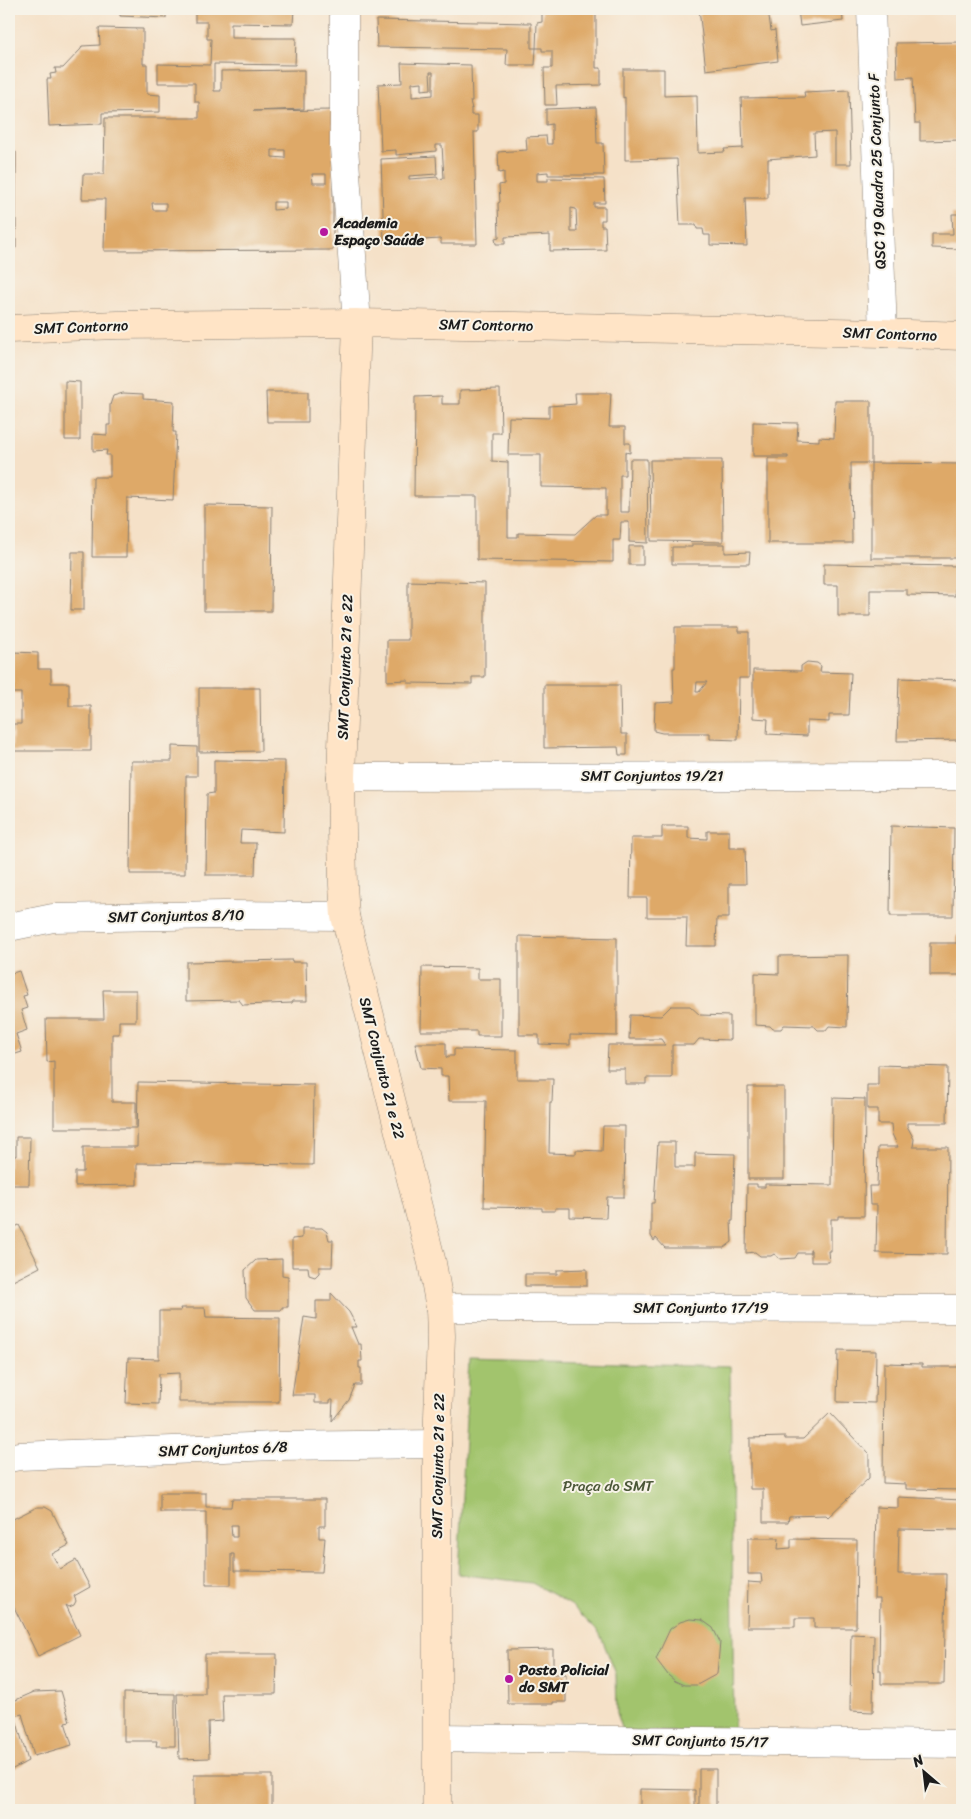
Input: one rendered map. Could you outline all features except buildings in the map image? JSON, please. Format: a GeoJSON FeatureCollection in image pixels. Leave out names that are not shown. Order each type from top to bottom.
{"type":"FeatureCollection","features":[{"type":"Feature","properties":{"kind":"street"},"geometry":{"type":"LineString","coordinates":[[344,9],[344,147],[356,323]]}},
{"type":"Feature","properties":{"kind":"street","name":"QSC 19 Quadra 25 Conjunto F"},"geometry":{"type":"LineString","coordinates":[[871,9],[883,333]]}},
{"type":"Feature","properties":{"kind":"street","name":"SMT Contorno"},"geometry":{"type":"LineString","coordinates":[[9,329],[118,325],[356,323],[962,336]]}},
{"type":"Feature","properties":{"kind":"street","name":"SMT Conjunto 21 e 22"},"geometry":{"type":"LineString","coordinates":[[356,323],[341,777],[343,885],[345,916],[432,1263],[440,1308],[441,1336],[437,1444],[438,1810]]}},
{"type":"Feature","properties":{"kind":"street","name":"SMT Conjuntos 19/21"},"geometry":{"type":"LineString","coordinates":[[341,777],[962,776]]}},
{"type":"Feature","properties":{"kind":"street","name":"SMT Conjuntos 8/10"},"geometry":{"type":"LineString","coordinates":[[9,928],[53,918],[224,915],[345,916]]}},
{"type":"Feature","properties":{"kind":"street","name":"SMT Conjunto 17/19"},"geometry":{"type":"LineString","coordinates":[[440,1308],[962,1308]]}},
{"type":"Feature","properties":{"kind":"street","name":"SMT Conjuntos 6/8"},"geometry":{"type":"LineString","coordinates":[[9,1458],[18,1456],[276,1446],[437,1444]]}},
{"type":"Feature","properties":{"kind":"street","name":"SMT Conjunto 15/17"},"geometry":{"type":"LineString","coordinates":[[438,1738],[962,1744]]}},
{"type":"Feature","properties":{"kind":"green space","name":"Praça do SMT"},"geometry":{"type":"Polygon","coordinates":[[[469,1360],[730,1367],[734,1733],[623,1731],[617,1713],[616,1674],[600,1634],[571,1605],[532,1583],[458,1574],[469,1360]]]}},
{"type":"Feature","properties":{"kind":"place","name":"Academia Espaço Saúde"},"geometry":{"type":"Point","coordinates":[324,232]}},
{"type":"Feature","properties":{"kind":"place","name":"Posto Policial do SMT"},"geometry":{"type":"Point","coordinates":[509,1679]}}]}
